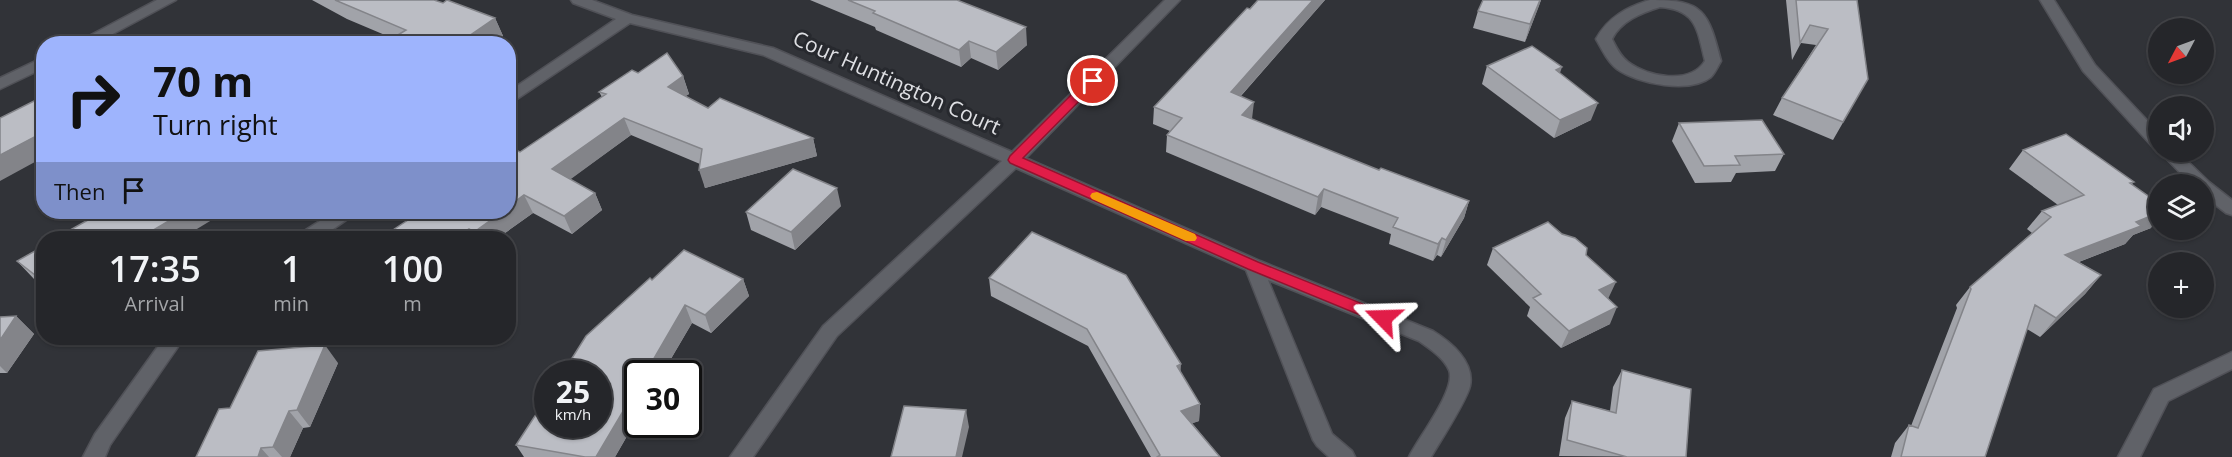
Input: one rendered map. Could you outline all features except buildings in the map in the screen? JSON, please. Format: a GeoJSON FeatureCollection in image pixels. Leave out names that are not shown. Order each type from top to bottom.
{"type":"FeatureCollection","features":[{"type":"Feature","properties":{"kind":"street"},"geometry":{"type":"LineString","coordinates":[[97,36],[168,0]]}},
{"type":"Feature","properties":{"kind":"street","name":"Cour Huntington Court"},"geometry":{"type":"LineString","coordinates":[[578,0],[627,18],[768,51],[1253,266],[1426,336],[1440,345],[1451,357],[1460,371],[1460,387],[1420,457]]}},
{"type":"Feature","properties":{"kind":"street"},"geometry":{"type":"LineString","coordinates":[[741,457],[830,331],[1014,160],[1173,0]]}},
{"type":"Feature","properties":{"kind":"street"},"geometry":{"type":"LineString","coordinates":[[2047,0],[2089,68],[2148,131]]}},
{"type":"Feature","properties":{"kind":"street"},"geometry":{"type":"LineString","coordinates":[[1659,2],[1681,2],[1695,12],[1702,23],[1713,61],[1705,73],[1688,79],[1668,80],[1652,77],[1623,66],[1610,52],[1604,39],[1609,27],[1644,6],[1659,2]]}},
{"type":"Feature","properties":{"kind":"street"},"geometry":{"type":"LineString","coordinates":[[516,94],[627,18]]}},
{"type":"Feature","properties":{"kind":"street"},"geometry":{"type":"LineString","coordinates":[[0,84],[36,66]]}},
{"type":"Feature","properties":{"kind":"street"},"geometry":{"type":"LineString","coordinates":[[2178,162],[2190,174]]}},
{"type":"Feature","properties":{"kind":"street"},"geometry":{"type":"LineString","coordinates":[[2214,195],[2232,209]]}},
{"type":"Feature","properties":{"kind":"street"},"geometry":{"type":"LineString","coordinates":[[318,231],[336,219]]}},
{"type":"Feature","properties":{"kind":"street"},"geometry":{"type":"LineString","coordinates":[[1253,266],[1324,440],[1344,457]]}},
{"type":"Feature","properties":{"kind":"street"},"geometry":{"type":"LineString","coordinates":[[94,457],[102,440],[169,345]]}},
{"type":"Feature","properties":{"kind":"street"},"geometry":{"type":"LineString","coordinates":[[2129,457],[2161,395],[2232,360]]}},
{"type":"Feature","properties":{"kind":"slow traffic"},"geometry":{"type":"LineString","coordinates":[[1097,196],[1190,238]]}},
{"type":"Feature","properties":{"kind":"route"},"geometry":{"type":"LineString","coordinates":[[1093,81],[1014,160],[1253,266],[1383,318]]}}]}
